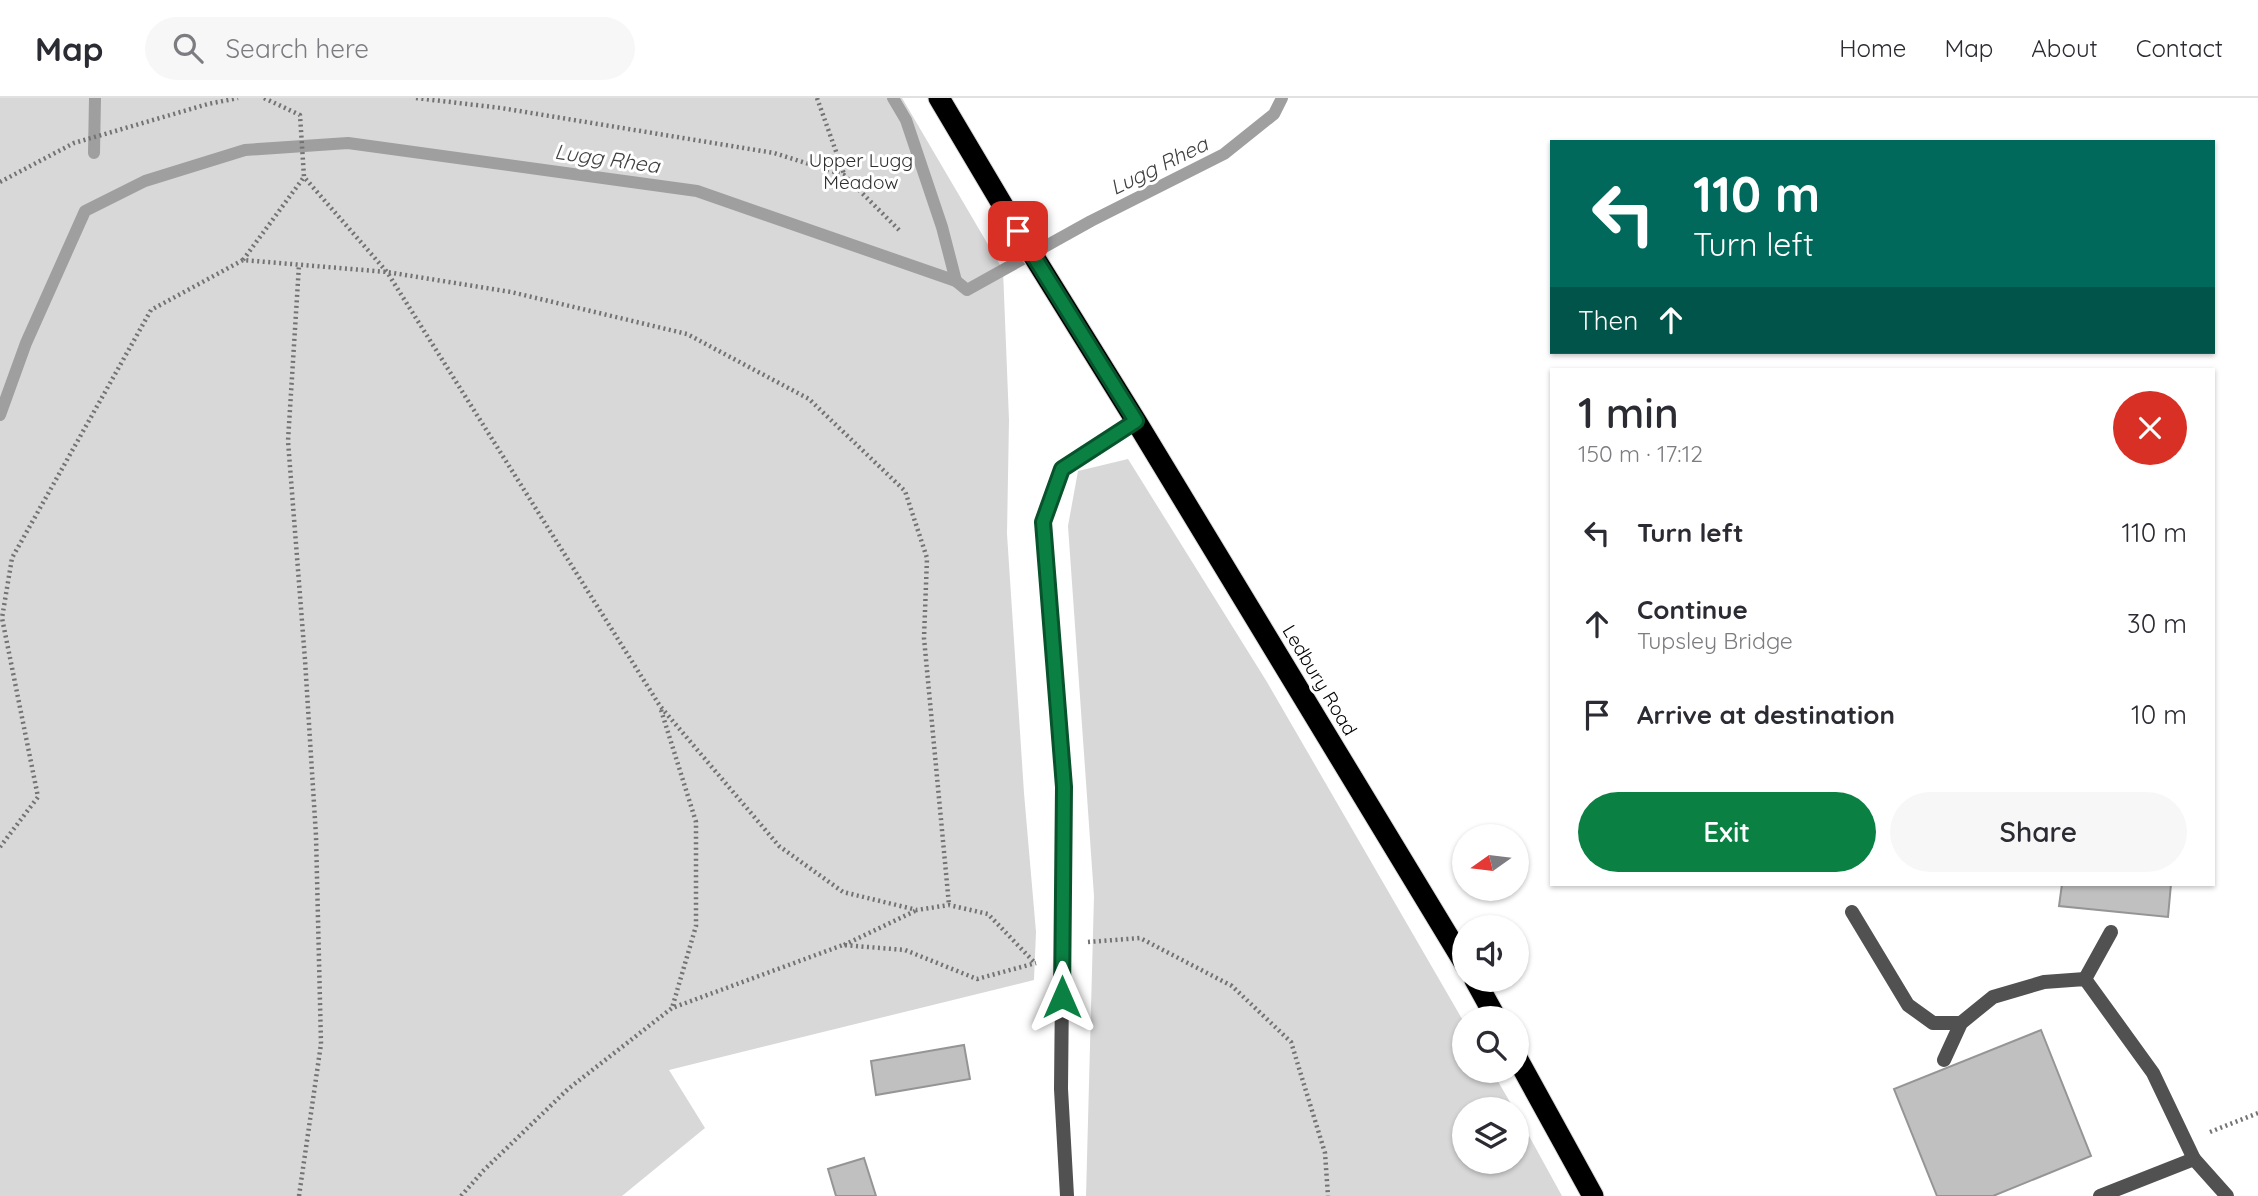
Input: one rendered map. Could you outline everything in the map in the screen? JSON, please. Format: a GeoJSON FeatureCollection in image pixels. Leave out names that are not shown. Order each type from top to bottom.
{"type":"FeatureCollection","features":[{"type":"Feature","properties":{"kind":"highway","name":"Ledbury Road"},"geometry":{"type":"LineString","coordinates":[[939,98],[1452,943]]}},
{"type":"Feature","properties":{"kind":"highway"},"geometry":{"type":"LineString","coordinates":[[1529,1080],[1593,1196]]}},
{"type":"Feature","properties":{"kind":"street"},"geometry":{"type":"LineString","coordinates":[[1067,1196],[1061,1089],[1064,787],[1043,522],[1062,469],[1136,421]]}},
{"type":"Feature","properties":{"kind":"street"},"geometry":{"type":"LineString","coordinates":[[1852,912],[1908,1005],[1933,1023],[1961,1023]]}},
{"type":"Feature","properties":{"kind":"street"},"geometry":{"type":"LineString","coordinates":[[2085,979],[2111,932]]}},
{"type":"Feature","properties":{"kind":"street"},"geometry":{"type":"LineString","coordinates":[[1944,1060],[1961,1023],[1993,997],[2044,982],[2085,979]]}},
{"type":"Feature","properties":{"kind":"street"},"geometry":{"type":"LineString","coordinates":[[2085,979],[2153,1073],[2194,1159],[2227,1196]]}},
{"type":"Feature","properties":{"kind":"street"},"geometry":{"type":"LineString","coordinates":[[2100,1196],[2194,1159]]}},
{"type":"Feature","properties":{"kind":"path"},"geometry":{"type":"LineString","coordinates":[[0,181],[74,143],[208,104],[238,98]]}},
{"type":"Feature","properties":{"kind":"path"},"geometry":{"type":"LineString","coordinates":[[264,98],[300,115],[304,177],[387,272],[660,706],[779,846],[843,892],[917,910]]}},
{"type":"Feature","properties":{"kind":"path"},"geometry":{"type":"LineString","coordinates":[[416,98],[514,110],[774,153],[844,175]]}},
{"type":"Feature","properties":{"kind":"path"},"geometry":{"type":"LineString","coordinates":[[817,98],[844,175],[899,230]]}},
{"type":"Feature","properties":{"kind":"path"},"geometry":{"type":"LineString","coordinates":[[0,846],[38,797],[2,618],[12,558],[152,310],[243,260],[304,177]]}},
{"type":"Feature","properties":{"kind":"path"},"geometry":{"type":"LineString","coordinates":[[243,260],[387,272],[511,292],[687,334],[809,399],[905,491],[927,558],[924,638],[949,905]]}},
{"type":"Feature","properties":{"kind":"path"},"geometry":{"type":"LineString","coordinates":[[299,265],[288,441],[316,836],[321,1044],[299,1196]]}},
{"type":"Feature","properties":{"kind":"path"},"geometry":{"type":"LineString","coordinates":[[660,706],[696,822],[696,926],[671,1009]]}},
{"type":"Feature","properties":{"kind":"path"},"geometry":{"type":"LineString","coordinates":[[461,1196],[484,1170],[568,1089],[671,1009],[843,945],[917,910],[949,905],[988,914],[1035,963],[1063,974]]}},
{"type":"Feature","properties":{"kind":"path"},"geometry":{"type":"LineString","coordinates":[[1063,944],[1140,938],[1232,985],[1290,1042],[1325,1153],[1328,1196]]}},
{"type":"Feature","properties":{"kind":"path"},"geometry":{"type":"LineString","coordinates":[[843,945],[905,950],[977,979],[1035,963]]}},
{"type":"Feature","properties":{"kind":"path"},"geometry":{"type":"LineString","coordinates":[[2186,1142],[2258,1113]]}},
{"type":"Feature","properties":{"kind":"green space","name":"Upper Lugg Meadow"},"geometry":{"type":"Polygon","coordinates":[[[0,98],[902,98],[1003,270],[1009,420],[1007,534],[1036,932],[1034,980],[669,1070],[705,1128],[622,1196],[0,1196],[0,98]]]}},
{"type":"Feature","properties":{"kind":"green space"},"geometry":{"type":"Polygon","coordinates":[[[1128,459],[1267,682],[1455,1006],[1452,1006],[1452,1083],[1499,1083],[1507,1097],[1452,1097],[1452,1174],[1529,1174],[1529,1136],[1562,1196],[1086,1196],[1094,896],[1068,526],[1078,471],[1128,459]]]}},
{"type":"Feature","properties":{"kind":"building"},"geometry":{"type":"Polygon","coordinates":[[[2062,886],[2171,886],[2168,917],[2059,906],[2062,886]]]}},
{"type":"Feature","properties":{"kind":"building"},"geometry":{"type":"Polygon","coordinates":[[[2041,1030],[2091,1156],[1993,1196],[1937,1196],[1894,1089],[2041,1030]]]}},
{"type":"Feature","properties":{"kind":"building"},"geometry":{"type":"Polygon","coordinates":[[[964,1045],[970,1079],[876,1095],[871,1061],[964,1045]]]}},
{"type":"Feature","properties":{"kind":"building"},"geometry":{"type":"Polygon","coordinates":[[[864,1158],[876,1196],[836,1196],[828,1169],[864,1158]]]}},
{"type":"Feature","properties":{"kind":"waterway"},"geometry":{"type":"LineString","coordinates":[[94,153],[95,98]]}},
{"type":"Feature","properties":{"kind":"waterway"},"geometry":{"type":"LineString","coordinates":[[893,98],[906,120],[942,227],[956,281]]}},
{"type":"Feature","properties":{"kind":"waterway","name":"Lugg Rhea"},"geometry":{"type":"LineString","coordinates":[[0,415],[26,343],[85,211],[145,181],[245,150],[348,143],[697,191],[956,281],[967,290],[1091,221],[1224,154],[1274,114],[1282,98]]}},
{"type":"Feature","properties":{"kind":"route"},"geometry":{"type":"LineString","coordinates":[[1018,231],[1136,421],[1062,469],[1043,522],[1064,787],[1062,997]]}}]}
